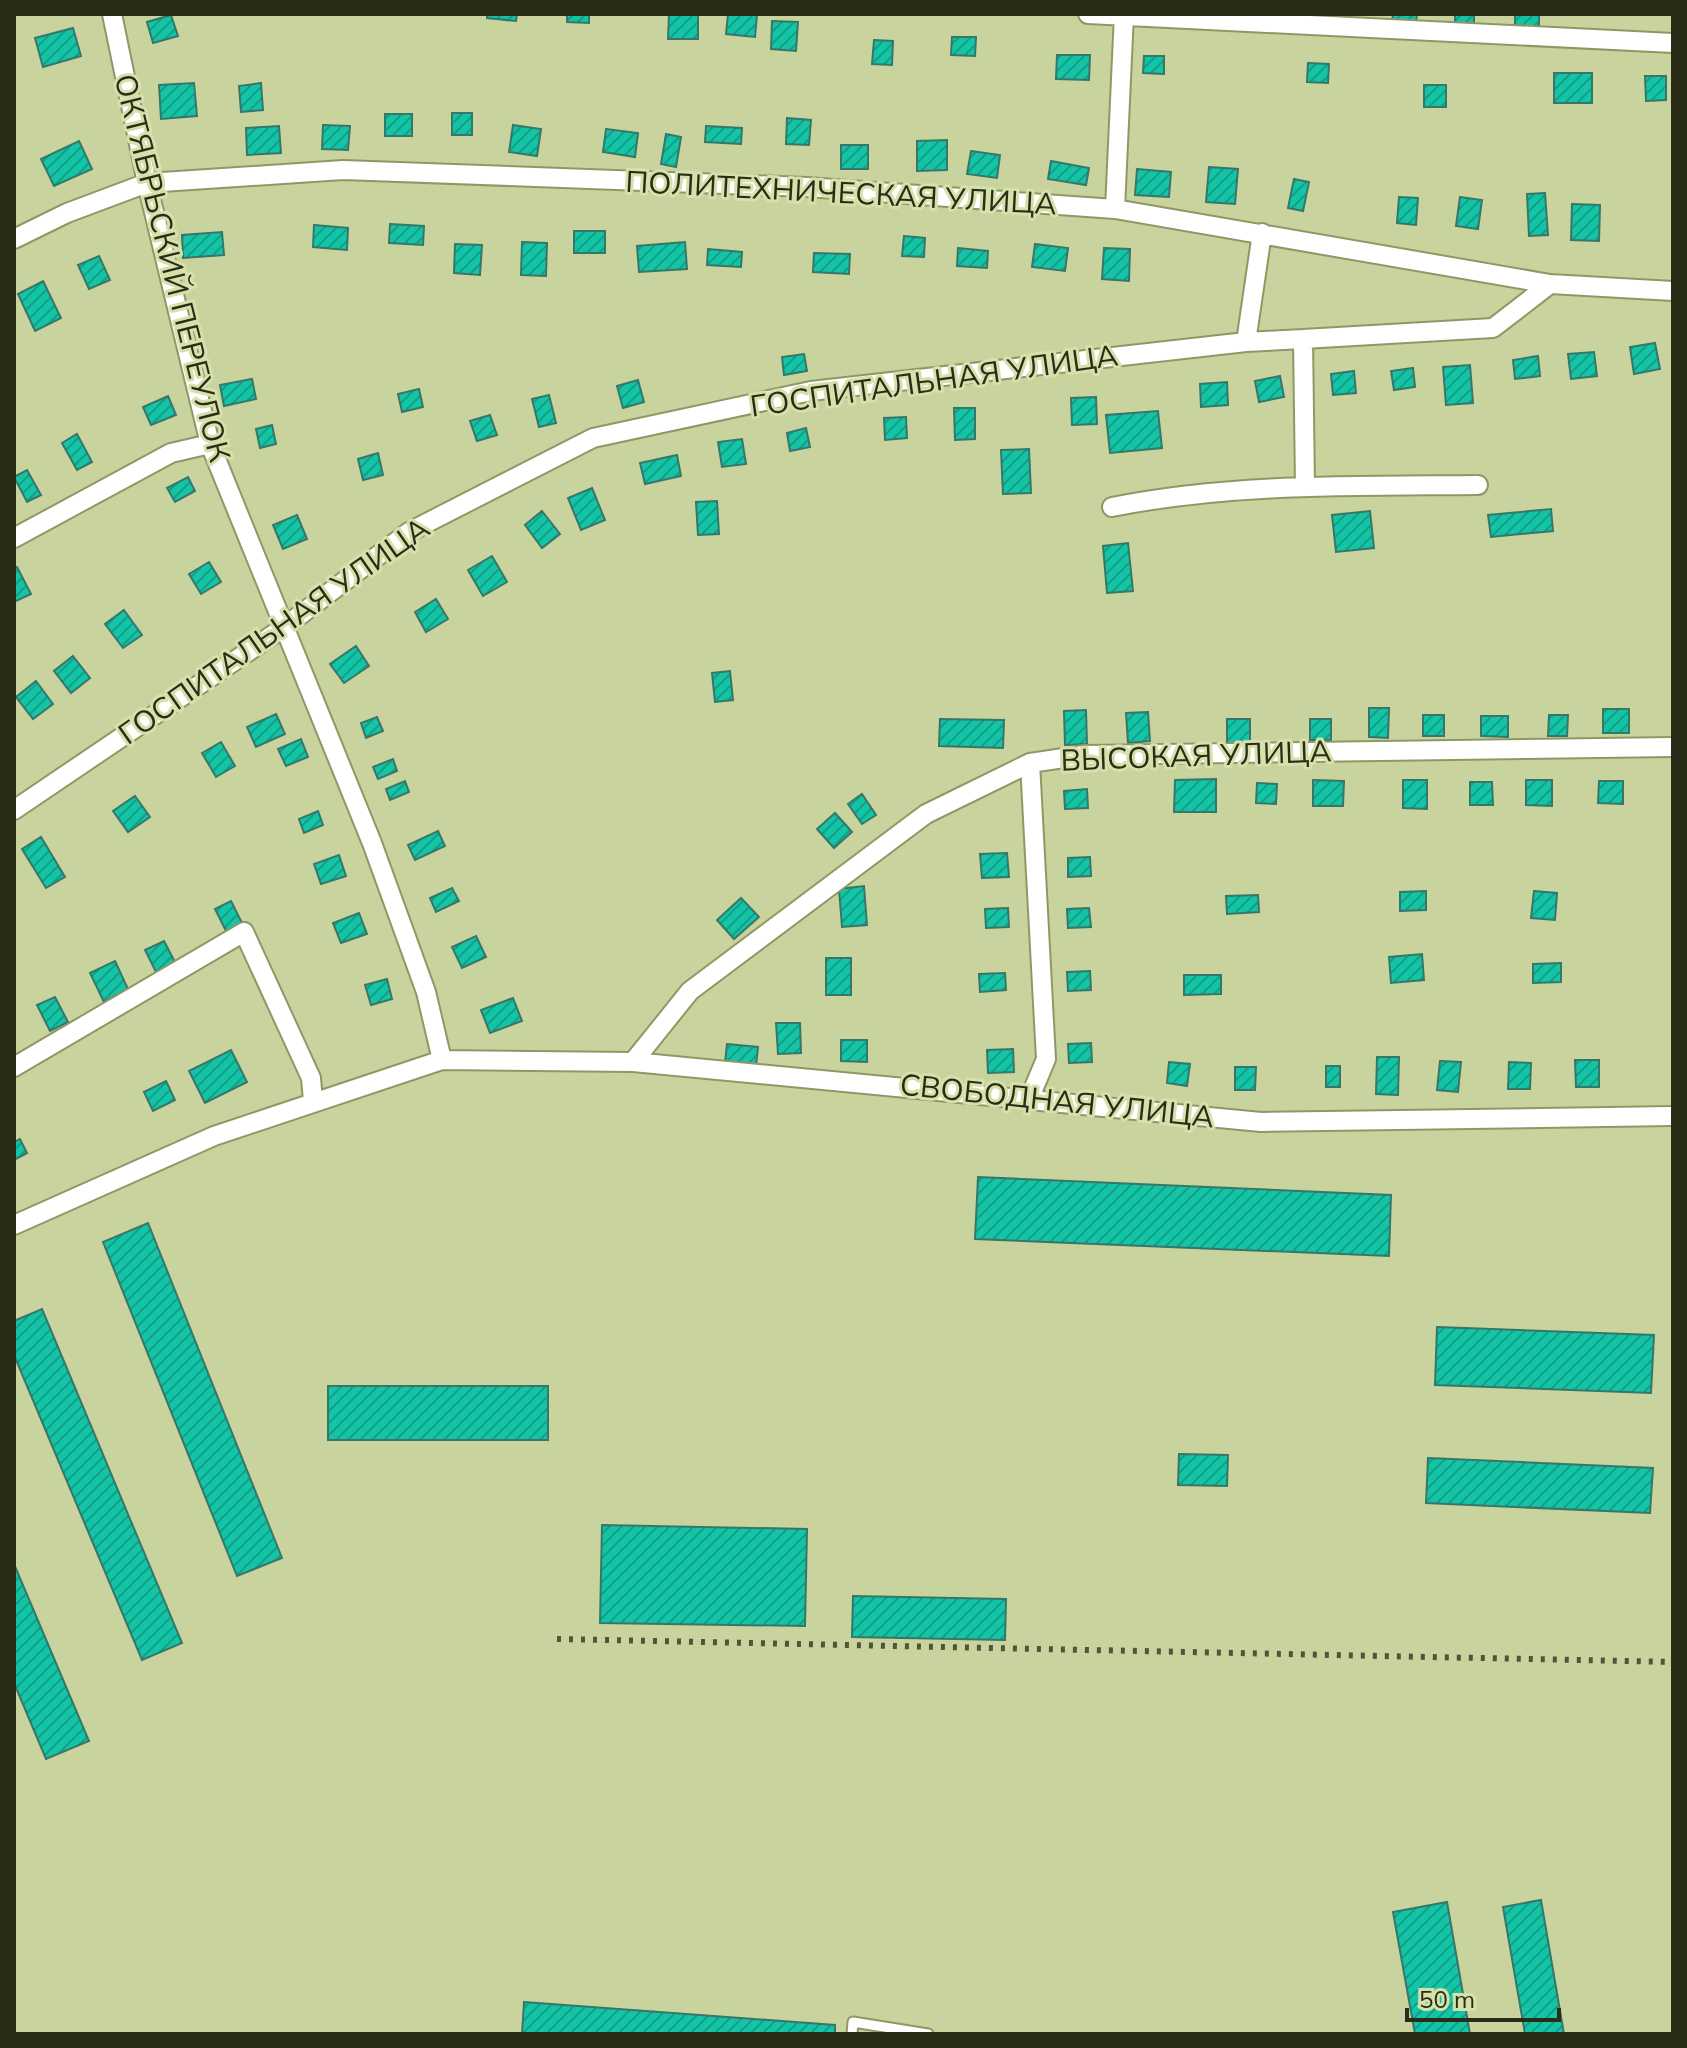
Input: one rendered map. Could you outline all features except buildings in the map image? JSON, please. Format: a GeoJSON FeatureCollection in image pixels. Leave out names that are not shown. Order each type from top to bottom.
{"type":"FeatureCollection","features":[{"type":"Feature","properties":{"kind":"street","name":"ОКТЯБРЬСКИЙ ПЕРЕУЛОК"},"geometry":{"type":"LineString","coordinates":[[112,14],[147,183],[210,444],[372,843],[426,992],[442,1060]]}},
{"type":"Feature","properties":{"kind":"street"},"geometry":{"type":"LineString","coordinates":[[1088,14],[1673,43]]}},
{"type":"Feature","properties":{"kind":"street"},"geometry":{"type":"LineString","coordinates":[[1115,209],[1124,16]]}},
{"type":"Feature","properties":{"kind":"street","name":"ПОЛИТЕХНИЧЕСКАЯ УЛИЦА"},"geometry":{"type":"LineString","coordinates":[[14,239],[67,213],[147,183],[343,170],[807,187],[1115,209],[1550,284],[1673,291]]}},
{"type":"Feature","properties":{"kind":"street"},"geometry":{"type":"LineString","coordinates":[[1246,342],[1262,233]]}},
{"type":"Feature","properties":{"kind":"street","name":"ГОСПИТАЛЬНАЯ УЛИЦА"},"geometry":{"type":"LineString","coordinates":[[14,810],[283,628],[409,532],[593,438],[811,391],[1246,342],[1493,328],[1550,284]]}},
{"type":"Feature","properties":{"kind":"street"},"geometry":{"type":"LineString","coordinates":[[1303,339],[1305,486]]}},
{"type":"Feature","properties":{"kind":"street"},"geometry":{"type":"LineString","coordinates":[[14,538],[171,453],[210,444]]}},
{"type":"Feature","properties":{"kind":"street"},"geometry":{"type":"LineString","coordinates":[[1112,507],[1152,499],[1305,486],[1478,485]]}},
{"type":"Feature","properties":{"kind":"street","name":"ВЫСОКАЯ УЛИЦА"},"geometry":{"type":"LineString","coordinates":[[633,1062],[690,991],[702,981],[926,814],[1030,763],[1084,755],[1673,747]]}},
{"type":"Feature","properties":{"kind":"street"},"geometry":{"type":"LineString","coordinates":[[1030,763],[1046,1059],[1030,1097]]}},
{"type":"Feature","properties":{"kind":"street"},"geometry":{"type":"LineString","coordinates":[[14,1067],[244,932],[311,1078],[313,1101]]}},
{"type":"Feature","properties":{"kind":"street","name":"СВОБОДНАЯ УЛИЦА"},"geometry":{"type":"LineString","coordinates":[[14,1225],[214,1136],[442,1060],[633,1062],[1030,1097],[1261,1122],[1673,1116]]}},
{"type":"Feature","properties":{"kind":"lane"},"geometry":{"type":"LineString","coordinates":[[852,2034],[853,2022],[928,2034]]}},
{"type":"Feature","properties":{"kind":"railway"},"geometry":{"type":"LineString","coordinates":[[557,1639],[1673,1662]]}}]}
